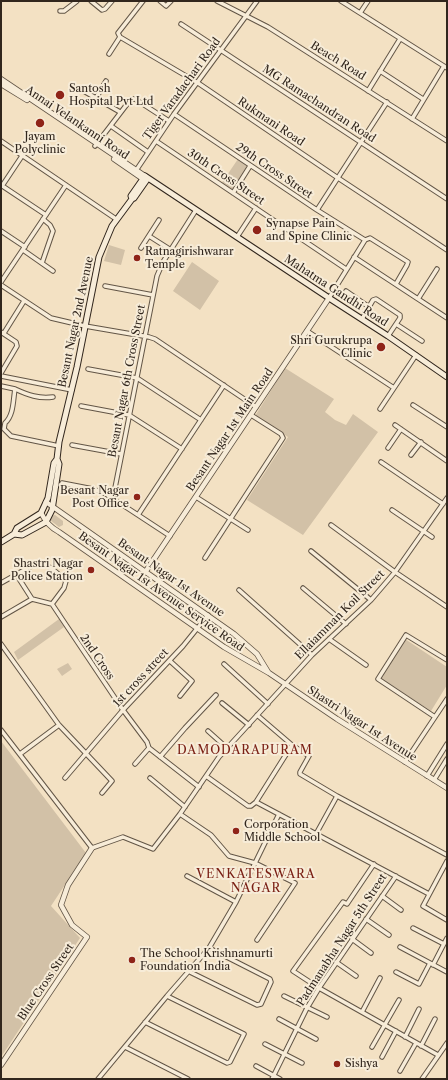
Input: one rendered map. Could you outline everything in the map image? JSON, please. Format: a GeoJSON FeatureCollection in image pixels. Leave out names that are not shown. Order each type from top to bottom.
{"type":"FeatureCollection","features":[{"type":"Feature","properties":{"kind":"main road","name":"Besant Nagar 2nd Avenue"},"geometry":{"type":"LineString","coordinates":[[57,460],[99,257],[116,219],[134,198],[146,178]]}},
{"type":"Feature","properties":{"kind":"main road","name":"Mahatma Gandhi Road"},"geometry":{"type":"LineString","coordinates":[[146,178],[193,207],[195,210],[447,376]]}},
{"type":"Feature","properties":{"kind":"main road"},"geometry":{"type":"LineString","coordinates":[[1,542],[14,534],[17,528],[41,513],[47,500],[54,463],[57,460]]}},
{"type":"Feature","properties":{"kind":"main road"},"geometry":{"type":"LineString","coordinates":[[14,534],[22,535],[46,522],[53,506],[59,464],[57,460]]}},
{"type":"Feature","properties":{"kind":"street"},"geometry":{"type":"LineString","coordinates":[[60,11],[64,11],[77,1]]}},
{"type":"Feature","properties":{"kind":"street"},"geometry":{"type":"LineString","coordinates":[[91,1],[102,10],[105,9],[112,1]]}},
{"type":"Feature","properties":{"kind":"street"},"geometry":{"type":"LineString","coordinates":[[110,54],[120,37],[118,33],[143,1]]}},
{"type":"Feature","properties":{"kind":"street"},"geometry":{"type":"LineString","coordinates":[[160,1],[166,6],[171,1]]}},
{"type":"Feature","properties":{"kind":"street","name":"Beach Road"},"geometry":{"type":"LineString","coordinates":[[217,1],[268,27],[447,141]]}},
{"type":"Feature","properties":{"kind":"street","name":"Tiger Varadachari Road"},"geometry":{"type":"LineString","coordinates":[[135,171],[174,114],[257,1]]}},
{"type":"Feature","properties":{"kind":"street"},"geometry":{"type":"LineString","coordinates":[[341,1],[445,67],[412,119]]}},
{"type":"Feature","properties":{"kind":"street"},"geometry":{"type":"LineString","coordinates":[[360,13],[368,1]]}},
{"type":"Feature","properties":{"kind":"street","name":"MG Ramachandran Road"},"geometry":{"type":"LineString","coordinates":[[181,24],[447,199]]}},
{"type":"Feature","properties":{"kind":"street","name":"Rukmani Road"},"geometry":{"type":"LineString","coordinates":[[120,37],[198,83],[447,250]]}},
{"type":"Feature","properties":{"kind":"street"},"geometry":{"type":"LineString","coordinates":[[368,91],[400,38]]}},
{"type":"Feature","properties":{"kind":"street"},"geometry":{"type":"LineString","coordinates":[[380,71],[423,100]]}},
{"type":"Feature","properties":{"kind":"street","name":"Annai Velankanni Road"},"geometry":{"type":"LineString","coordinates":[[1,79],[146,178]]}},
{"type":"Feature","properties":{"kind":"street"},"geometry":{"type":"LineString","coordinates":[[96,98],[106,81]]}},
{"type":"Feature","properties":{"kind":"street","name":"Annai Velankanni Road"},"geometry":{"type":"LineString","coordinates":[[1,84],[17,91]]}},
{"type":"Feature","properties":{"kind":"street"},"geometry":{"type":"LineString","coordinates":[[82,90],[120,112]]}},
{"type":"Feature","properties":{"kind":"street"},"geometry":{"type":"LineString","coordinates":[[96,145],[131,99],[169,121]]}},
{"type":"Feature","properties":{"kind":"street"},"geometry":{"type":"LineString","coordinates":[[317,210],[387,102]]}},
{"type":"Feature","properties":{"kind":"street","name":"29th Cross Street"},"geometry":{"type":"LineString","coordinates":[[174,114],[317,210],[365,240],[372,238],[408,262],[408,265],[396,284]]}},
{"type":"Feature","properties":{"kind":"street"},"geometry":{"type":"LineString","coordinates":[[111,126],[148,152]]}},
{"type":"Feature","properties":{"kind":"street"},"geometry":{"type":"LineString","coordinates":[[1,141],[116,219]]}},
{"type":"Feature","properties":{"kind":"street","name":"30th Cross Street"},"geometry":{"type":"LineString","coordinates":[[156,141],[346,269]]}},
{"type":"Feature","properties":{"kind":"street"},"geometry":{"type":"LineString","coordinates":[[22,156],[1,186],[46,215]]}},
{"type":"Feature","properties":{"kind":"street"},"geometry":{"type":"LineString","coordinates":[[233,193],[250,166]]}},
{"type":"Feature","properties":{"kind":"street"},"geometry":{"type":"LineString","coordinates":[[66,185],[1,284],[51,318],[85,326],[145,336],[159,342],[256,407]]}},
{"type":"Feature","properties":{"kind":"street"},"geometry":{"type":"LineString","coordinates":[[237,237],[256,208]]}},
{"type":"Feature","properties":{"kind":"street","name":"Besant Nagar 6th Cross Street"},"geometry":{"type":"LineString","coordinates":[[112,498],[153,295],[160,268],[195,210]]}},
{"type":"Feature","properties":{"kind":"street"},"geometry":{"type":"LineString","coordinates":[[42,263],[53,231],[50,225],[43,219]]}},
{"type":"Feature","properties":{"kind":"street"},"geometry":{"type":"LineString","coordinates":[[141,248],[159,220]]}},
{"type":"Feature","properties":{"kind":"street"},"geometry":{"type":"LineString","coordinates":[[1,231],[53,271]]}},
{"type":"Feature","properties":{"kind":"street"},"geometry":{"type":"LineString","coordinates":[[149,236],[171,250]]}},
{"type":"Feature","properties":{"kind":"street"},"geometry":{"type":"LineString","coordinates":[[329,298],[365,240]]}},
{"type":"Feature","properties":{"kind":"street"},"geometry":{"type":"LineString","coordinates":[[354,257],[446,316]]}},
{"type":"Feature","properties":{"kind":"street"},"geometry":{"type":"LineString","coordinates":[[418,298],[437,269]]}},
{"type":"Feature","properties":{"kind":"street"},"geometry":{"type":"LineString","coordinates":[[105,286],[153,295]]}},
{"type":"Feature","properties":{"kind":"street"},"geometry":{"type":"LineString","coordinates":[[346,291],[369,307]]}},
{"type":"Feature","properties":{"kind":"street","name":"Besant Nagar 1st Main Road"},"geometry":{"type":"LineString","coordinates":[[146,571],[329,298]]}},
{"type":"Feature","properties":{"kind":"street"},"geometry":{"type":"LineString","coordinates":[[362,319],[375,299],[400,315],[400,318],[388,336]]}},
{"type":"Feature","properties":{"kind":"street"},"geometry":{"type":"LineString","coordinates":[[24,301],[2,333],[16,342],[17,346],[1,374],[72,390]]}},
{"type":"Feature","properties":{"kind":"street"},"geometry":{"type":"LineString","coordinates":[[396,324],[422,341]]}},
{"type":"Feature","properties":{"kind":"street"},"geometry":{"type":"LineString","coordinates":[[307,331],[394,388]]}},
{"type":"Feature","properties":{"kind":"street"},"geometry":{"type":"LineString","coordinates":[[380,409],[416,355]]}},
{"type":"Feature","properties":{"kind":"street"},"geometry":{"type":"LineString","coordinates":[[88,369],[137,378],[201,420]]}},
{"type":"Feature","properties":{"kind":"street"},"geometry":{"type":"LineString","coordinates":[[138,515],[224,385]]}},
{"type":"Feature","properties":{"kind":"street"},"geometry":{"type":"LineString","coordinates":[[1,386],[15,389],[32,397],[53,398]]}},
{"type":"Feature","properties":{"kind":"street"},"geometry":{"type":"LineString","coordinates":[[15,389],[11,414],[9,419],[3,421],[4,429],[11,436],[59,446]]}},
{"type":"Feature","properties":{"kind":"street"},"geometry":{"type":"LineString","coordinates":[[413,405],[447,427]]}},
{"type":"Feature","properties":{"kind":"street"},"geometry":{"type":"LineString","coordinates":[[81,406],[129,415],[182,449]]}},
{"type":"Feature","properties":{"kind":"street"},"geometry":{"type":"LineString","coordinates":[[205,558],[283,438],[281,434],[250,415]]}},
{"type":"Feature","properties":{"kind":"street"},"geometry":{"type":"LineString","coordinates":[[394,425],[447,461]]}},
{"type":"Feature","properties":{"kind":"street"},"geometry":{"type":"LineString","coordinates":[[388,448],[401,429]]}},
{"type":"Feature","properties":{"kind":"street"},"geometry":{"type":"LineString","coordinates":[[411,455],[421,442]]}},
{"type":"Feature","properties":{"kind":"street"},"geometry":{"type":"LineString","coordinates":[[72,445],[121,454]]}},
{"type":"Feature","properties":{"kind":"street"},"geometry":{"type":"LineString","coordinates":[[382,462],[443,504]]}},
{"type":"Feature","properties":{"kind":"street"},"geometry":{"type":"LineString","coordinates":[[62,483],[98,491],[112,498],[170,536]]}},
{"type":"Feature","properties":{"kind":"street"},"geometry":{"type":"LineString","coordinates":[[196,497],[248,530]]}},
{"type":"Feature","properties":{"kind":"street","name":"Ellaiamman Koil Street"},"geometry":{"type":"LineString","coordinates":[[92,848],[123,837],[153,849],[227,748],[312,655],[371,600],[395,572],[447,499]]}},
{"type":"Feature","properties":{"kind":"street","name":"Besant Nagar 1st Avenue"},"geometry":{"type":"LineString","coordinates":[[47,500],[53,506],[234,634],[257,654],[269,674]]}},
{"type":"Feature","properties":{"kind":"street"},"geometry":{"type":"LineString","coordinates":[[392,510],[432,537]]}},
{"type":"Feature","properties":{"kind":"street"},"geometry":{"type":"LineString","coordinates":[[41,513],[46,522]]}},
{"type":"Feature","properties":{"kind":"street","name":"Besant Nagar 1st Avenue Service Road"},"geometry":{"type":"LineString","coordinates":[[46,522],[51,528],[59,532],[231,652],[269,674]]}},
{"type":"Feature","properties":{"kind":"street"},"geometry":{"type":"LineString","coordinates":[[332,525],[395,572],[447,607]]}},
{"type":"Feature","properties":{"kind":"street"},"geometry":{"type":"LineString","coordinates":[[311,551],[371,600]]}},
{"type":"Feature","properties":{"kind":"street"},"geometry":{"type":"LineString","coordinates":[[1,583],[16,574],[35,564],[41,563],[52,568],[66,581],[64,588],[52,604],[32,599],[16,574]]}},
{"type":"Feature","properties":{"kind":"street"},"geometry":{"type":"LineString","coordinates":[[303,588],[346,624]]}},
{"type":"Feature","properties":{"kind":"street"},"geometry":{"type":"LineString","coordinates":[[240,590],[312,655]]}},
{"type":"Feature","properties":{"kind":"street"},"geometry":{"type":"LineString","coordinates":[[1,617],[32,599]]}},
{"type":"Feature","properties":{"kind":"street","name":"2nd Cross"},"geometry":{"type":"LineString","coordinates":[[52,604],[123,710],[146,740],[148,748]]}},
{"type":"Feature","properties":{"kind":"street","name":"1st cross street"},"geometry":{"type":"LineString","coordinates":[[65,778],[85,752],[170,661],[198,629],[208,615]]}},
{"type":"Feature","properties":{"kind":"street"},"geometry":{"type":"LineString","coordinates":[[435,717],[378,679],[406,635],[447,660]]}},
{"type":"Feature","properties":{"kind":"street"},"geometry":{"type":"LineString","coordinates":[[329,639],[366,665]]}},
{"type":"Feature","properties":{"kind":"street"},"geometry":{"type":"LineString","coordinates":[[1,644],[59,725],[112,781],[102,793]]}},
{"type":"Feature","properties":{"kind":"street"},"geometry":{"type":"LineString","coordinates":[[170,661],[192,681],[180,696]]}},
{"type":"Feature","properties":{"kind":"street"},"geometry":{"type":"LineString","coordinates":[[224,664],[268,704]]}},
{"type":"Feature","properties":{"kind":"street","name":"Shastri Nagar 1st Avenue"},"geometry":{"type":"LineString","coordinates":[[269,674],[337,719],[447,788]]}},
{"type":"Feature","properties":{"kind":"street"},"geometry":{"type":"LineString","coordinates":[[160,757],[216,695]]}},
{"type":"Feature","properties":{"kind":"street"},"geometry":{"type":"LineString","coordinates":[[405,762],[447,699]]}},
{"type":"Feature","properties":{"kind":"street"},"geometry":{"type":"LineString","coordinates":[[222,703],[249,725]]}},
{"type":"Feature","properties":{"kind":"street"},"geometry":{"type":"LineString","coordinates":[[257,715],[292,745],[308,756],[300,773],[337,796],[447,855]]}},
{"type":"Feature","properties":{"kind":"street"},"geometry":{"type":"LineString","coordinates":[[20,754],[59,725]]}},
{"type":"Feature","properties":{"kind":"street"},"geometry":{"type":"LineString","coordinates":[[1,730],[92,848]]}},
{"type":"Feature","properties":{"kind":"street"},"geometry":{"type":"LineString","coordinates":[[208,732],[227,748]]}},
{"type":"Feature","properties":{"kind":"street"},"geometry":{"type":"LineString","coordinates":[[427,776],[447,744]]}},
{"type":"Feature","properties":{"kind":"street"},"geometry":{"type":"LineString","coordinates":[[206,776],[250,806],[256,802],[292,745]]}},
{"type":"Feature","properties":{"kind":"street"},"geometry":{"type":"LineString","coordinates":[[135,764],[148,748],[199,787]]}},
{"type":"Feature","properties":{"kind":"street"},"geometry":{"type":"LineString","coordinates":[[434,780],[447,759]]}},
{"type":"Feature","properties":{"kind":"street"},"geometry":{"type":"LineString","coordinates":[[150,778],[185,807]]}},
{"type":"Feature","properties":{"kind":"street"},"geometry":{"type":"LineString","coordinates":[[316,834],[337,796]]}},
{"type":"Feature","properties":{"kind":"street"},"geometry":{"type":"LineString","coordinates":[[256,802],[429,894]]}},
{"type":"Feature","properties":{"kind":"street"},"geometry":{"type":"LineString","coordinates":[[180,814],[212,835],[229,856],[255,862],[295,883],[257,940]]}},
{"type":"Feature","properties":{"kind":"street"},"geometry":{"type":"LineString","coordinates":[[99,1078],[209,948],[236,902],[279,814]]}},
{"type":"Feature","properties":{"kind":"street","name":"Blue Cross Street"},"geometry":{"type":"LineString","coordinates":[[1,1065],[87,937],[72,926],[61,905],[68,885],[92,848]]}},
{"type":"Feature","properties":{"kind":"street"},"geometry":{"type":"LineString","coordinates":[[447,861],[423,906],[447,920]]}},
{"type":"Feature","properties":{"kind":"street"},"geometry":{"type":"LineString","coordinates":[[374,864],[347,904],[343,902],[294,970],[294,973],[438,1055]]}},
{"type":"Feature","properties":{"kind":"street"},"geometry":{"type":"LineString","coordinates":[[187,876],[236,902]]}},
{"type":"Feature","properties":{"kind":"street","name":"Padmanabha Nagar 5th Street"},"geometry":{"type":"LineString","coordinates":[[273,1077],[298,1029],[307,1008],[319,988],[396,876]]}},
{"type":"Feature","properties":{"kind":"street"},"geometry":{"type":"LineString","coordinates":[[382,896],[401,910]]}},
{"type":"Feature","properties":{"kind":"street"},"geometry":{"type":"LineString","coordinates":[[366,919],[389,935]]}},
{"type":"Feature","properties":{"kind":"street"},"geometry":{"type":"LineString","coordinates":[[414,928],[444,944]]}},
{"type":"Feature","properties":{"kind":"street"},"geometry":{"type":"LineString","coordinates":[[396,972],[419,984],[447,938]]}},
{"type":"Feature","properties":{"kind":"street"},"geometry":{"type":"LineString","coordinates":[[352,939],[371,953]]}},
{"type":"Feature","properties":{"kind":"street"},"geometry":{"type":"LineString","coordinates":[[400,947],[447,972]]}},
{"type":"Feature","properties":{"kind":"street"},"geometry":{"type":"LineString","coordinates":[[188,971],[257,1005],[260,1005],[271,982],[268,978],[209,948]]}},
{"type":"Feature","properties":{"kind":"street"},"geometry":{"type":"LineString","coordinates":[[336,962],[356,976]]}},
{"type":"Feature","properties":{"kind":"street"},"geometry":{"type":"LineString","coordinates":[[362,1012],[380,978]]}},
{"type":"Feature","properties":{"kind":"street"},"geometry":{"type":"LineString","coordinates":[[145,1022],[228,1063],[244,1034],[167,996]]}},
{"type":"Feature","properties":{"kind":"street"},"geometry":{"type":"LineString","coordinates":[[284,996],[327,1017]]}},
{"type":"Feature","properties":{"kind":"street"},"geometry":{"type":"LineString","coordinates":[[372,1047],[399,1000]]}},
{"type":"Feature","properties":{"kind":"street"},"geometry":{"type":"LineString","coordinates":[[405,1036],[420,1009]]}},
{"type":"Feature","properties":{"kind":"street"},"geometry":{"type":"LineString","coordinates":[[279,1019],[316,1039]]}},
{"type":"Feature","properties":{"kind":"street"},"geometry":{"type":"LineString","coordinates":[[421,1046],[435,1019]]}},
{"type":"Feature","properties":{"kind":"street"},"geometry":{"type":"LineString","coordinates":[[382,1057],[396,1031]]}},
{"type":"Feature","properties":{"kind":"street"},"geometry":{"type":"LineString","coordinates":[[400,1071],[416,1042]]}},
{"type":"Feature","properties":{"kind":"street"},"geometry":{"type":"LineString","coordinates":[[422,1079],[447,1043]]}},
{"type":"Feature","properties":{"kind":"street"},"geometry":{"type":"LineString","coordinates":[[265,1044],[302,1063]]}},
{"type":"Feature","properties":{"kind":"street"},"geometry":{"type":"LineString","coordinates":[[125,1047],[188,1079]]}},
{"type":"Feature","properties":{"kind":"street"},"geometry":{"type":"LineString","coordinates":[[256,1066],[273,1077],[280,1079]]}},
{"type":"Feature","properties":{"kind":"street"},"geometry":{"type":"LineString","coordinates":[[99,1078],[105,1079]]}},
{"type":"Feature","properties":{"kind":"shaded area"},"geometry":{"type":"Polygon","coordinates":[[[238,159],[249,167],[233,191],[221,184],[238,159]]]}},
{"type":"Feature","properties":{"kind":"shaded area"},"geometry":{"type":"Polygon","coordinates":[[[109,245],[125,250],[121,265],[104,261],[109,245]]]}},
{"type":"Feature","properties":{"kind":"shaded area"},"geometry":{"type":"Polygon","coordinates":[[[192,262],[219,281],[200,310],[173,291],[192,262]]]}},
{"type":"Feature","properties":{"kind":"shaded area"},"geometry":{"type":"Polygon","coordinates":[[[285,368],[334,399],[325,412],[335,420],[346,425],[353,414],[378,432],[303,535],[247,500],[288,437],[255,416],[285,368]]]}},
{"type":"Feature","properties":{"kind":"shaded area"},"geometry":{"type":"Polygon","coordinates":[[[55,515],[63,521],[63,525],[59,527],[50,520],[51,516],[55,515]]]}},
{"type":"Feature","properties":{"kind":"shaded area"},"geometry":{"type":"Polygon","coordinates":[[[59,619],[64,627],[18,660],[14,652],[59,619]]]}},
{"type":"Feature","properties":{"kind":"shaded area"},"geometry":{"type":"Polygon","coordinates":[[[405,639],[447,667],[447,685],[431,711],[380,678],[405,639]]]}},
{"type":"Feature","properties":{"kind":"shaded area"},"geometry":{"type":"Polygon","coordinates":[[[68,663],[72,669],[62,676],[57,669],[68,663]]]}},
{"type":"Feature","properties":{"kind":"shaded area"},"geometry":{"type":"Polygon","coordinates":[[[1,741],[86,853],[51,906],[80,938],[1,1057],[1,741]]]}},
{"type":"Feature","properties":{"kind":"place","name":"Santosh Hospital Pvt Ltd"},"geometry":{"type":"Point","coordinates":[60,95]}},
{"type":"Feature","properties":{"kind":"place","name":"Jayam Polyclinic"},"geometry":{"type":"Point","coordinates":[40,123]}},
{"type":"Feature","properties":{"kind":"place","name":"Synapse Pain and Spine Clinic"},"geometry":{"type":"Point","coordinates":[257,230]}},
{"type":"Feature","properties":{"kind":"place","name":"Ratnagirishwarar Temple"},"geometry":{"type":"Point","coordinates":[137,258]}},
{"type":"Feature","properties":{"kind":"place","name":"Shri Gurukrupa Clinic"},"geometry":{"type":"Point","coordinates":[381,347]}},
{"type":"Feature","properties":{"kind":"place","name":"Besant Nagar Post Office"},"geometry":{"type":"Point","coordinates":[137,497]}},
{"type":"Feature","properties":{"kind":"place","name":"Shastri Nagar Police Station"},"geometry":{"type":"Point","coordinates":[91,570]}},
{"type":"Feature","properties":{"kind":"place","name":"Corporation Middle School"},"geometry":{"type":"Point","coordinates":[236,831]}},
{"type":"Feature","properties":{"kind":"place","name":"The School Krishnamurti Foundation India"},"geometry":{"type":"Point","coordinates":[132,960]}},
{"type":"Feature","properties":{"kind":"place","name":"Sishya"},"geometry":{"type":"Point","coordinates":[337,1064]}},
{"type":"Feature","properties":{"kind":"district","name":"DAMODARAPURAM"},"geometry":{"type":"Point","coordinates":[245,751]}},
{"type":"Feature","properties":{"kind":"district","name":"VENKATESWARA NAGAR"},"geometry":{"type":"Point","coordinates":[256,882]}}]}
